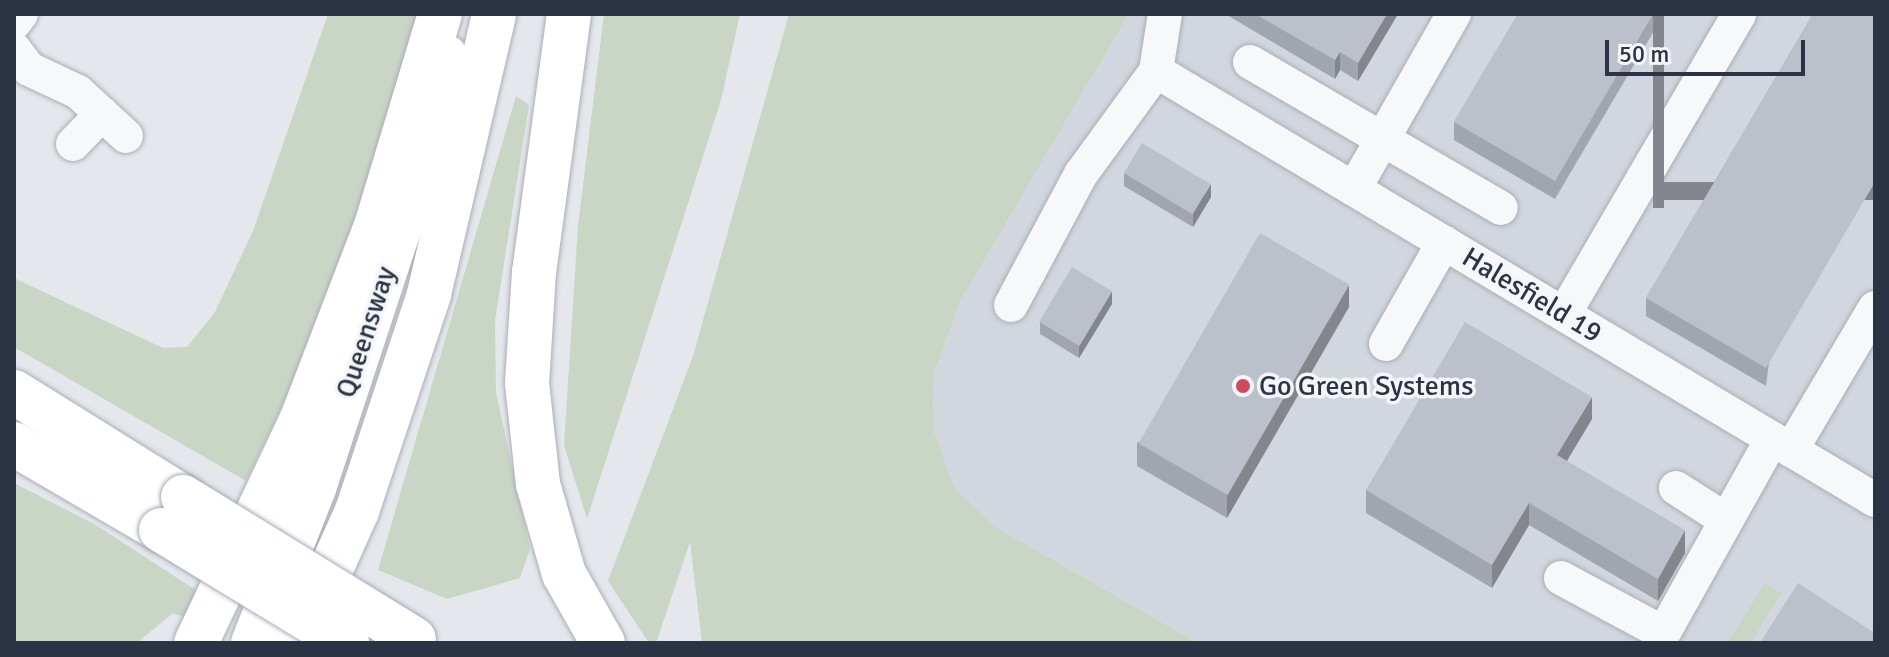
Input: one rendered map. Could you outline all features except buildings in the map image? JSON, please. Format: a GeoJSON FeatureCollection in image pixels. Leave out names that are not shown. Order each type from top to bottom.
{"type":"FeatureCollection","features":[{"type":"Feature","properties":{"kind":"main road"},"geometry":{"type":"LineString","coordinates":[[196,643],[301,421],[376,226],[440,14]]}},
{"type":"Feature","properties":{"kind":"main road","name":"Queensway"},"geometry":{"type":"LineString","coordinates":[[253,643],[314,488],[421,163],[455,14]]}},
{"type":"Feature","properties":{"kind":"main road","name":"Queensway"},"geometry":{"type":"LineString","coordinates":[[298,643],[357,511],[429,294],[494,14]]}},
{"type":"Feature","properties":{"kind":"main road"},"geometry":{"type":"LineString","coordinates":[[569,14],[534,272],[527,383],[538,484],[564,574],[603,643]]}},
{"type":"Feature","properties":{"kind":"main road"},"geometry":{"type":"LineString","coordinates":[[14,392],[347,643]]}},
{"type":"Feature","properties":{"kind":"main road"},"geometry":{"type":"LineString","coordinates":[[14,444],[172,513],[417,641]]}},
{"type":"Feature","properties":{"kind":"street"},"geometry":{"type":"LineString","coordinates":[[14,23],[21,14]]}},
{"type":"Feature","properties":{"kind":"street"},"geometry":{"type":"LineString","coordinates":[[1011,305],[1081,174],[1156,71],[1165,14]]}},
{"type":"Feature","properties":{"kind":"street"},"geometry":{"type":"LineString","coordinates":[[1354,189],[1454,14]]}},
{"type":"Feature","properties":{"kind":"street"},"geometry":{"type":"LineString","coordinates":[[1564,314],[1739,14]]}},
{"type":"Feature","properties":{"kind":"street"},"geometry":{"type":"LineString","coordinates":[[14,49],[29,69],[78,92],[114,125],[73,144]]}},
{"type":"Feature","properties":{"kind":"street"},"geometry":{"type":"LineString","coordinates":[[1250,62],[1501,208]]}},
{"type":"Feature","properties":{"kind":"street","name":"Halesfield 19"},"geometry":{"type":"LineString","coordinates":[[1156,71],[1874,498]]}},
{"type":"Feature","properties":{"kind":"street"},"geometry":{"type":"LineString","coordinates":[[1386,344],[1444,242]]}},
{"type":"Feature","properties":{"kind":"street"},"geometry":{"type":"LineString","coordinates":[[1561,578],[1660,638],[1723,518],[1782,444],[1875,308]]}},
{"type":"Feature","properties":{"kind":"street"},"geometry":{"type":"LineString","coordinates":[[1676,488],[1723,518]]}},
{"type":"Feature","properties":{"kind":"shaded area"},"geometry":{"type":"Polygon","coordinates":[[[1129,14],[1875,14],[1875,643],[1751,643],[1782,593],[1765,582],[1727,643],[1198,643],[996,527],[955,488],[934,431],[933,376],[961,300],[1129,14]]]}},
{"type":"Feature","properties":{"kind":"green space"},"geometry":{"type":"Polygon","coordinates":[[[328,14],[420,14],[319,329],[246,481],[14,347],[14,278],[163,348],[187,347],[215,312],[253,231],[328,14]]]}},
{"type":"Feature","properties":{"kind":"green space"},"geometry":{"type":"Polygon","coordinates":[[[604,14],[740,14],[721,100],[587,519],[564,445],[578,226],[604,14]]]}},
{"type":"Feature","properties":{"kind":"green space"},"geometry":{"type":"Polygon","coordinates":[[[789,14],[1129,14],[961,300],[933,376],[934,431],[955,488],[996,527],[1198,643],[702,643],[690,542],[656,643],[649,643],[608,581],[693,356],[789,14]]]}},
{"type":"Feature","properties":{"kind":"green space"},"geometry":{"type":"Polygon","coordinates":[[[516,96],[529,105],[495,321],[496,392],[530,549],[520,578],[447,599],[378,570],[516,96]]]}},
{"type":"Feature","properties":{"kind":"green space"},"geometry":{"type":"Polygon","coordinates":[[[14,483],[96,525],[208,598],[196,622],[173,613],[137,643],[14,643],[14,483]]]}},
{"type":"Feature","properties":{"kind":"green space"},"geometry":{"type":"Polygon","coordinates":[[[1765,582],[1782,593],[1751,643],[1727,643],[1765,582]]]}},
{"type":"Feature","properties":{"kind":"place","name":"Go Green Systems"},"geometry":{"type":"Point","coordinates":[1243,386]}}]}
